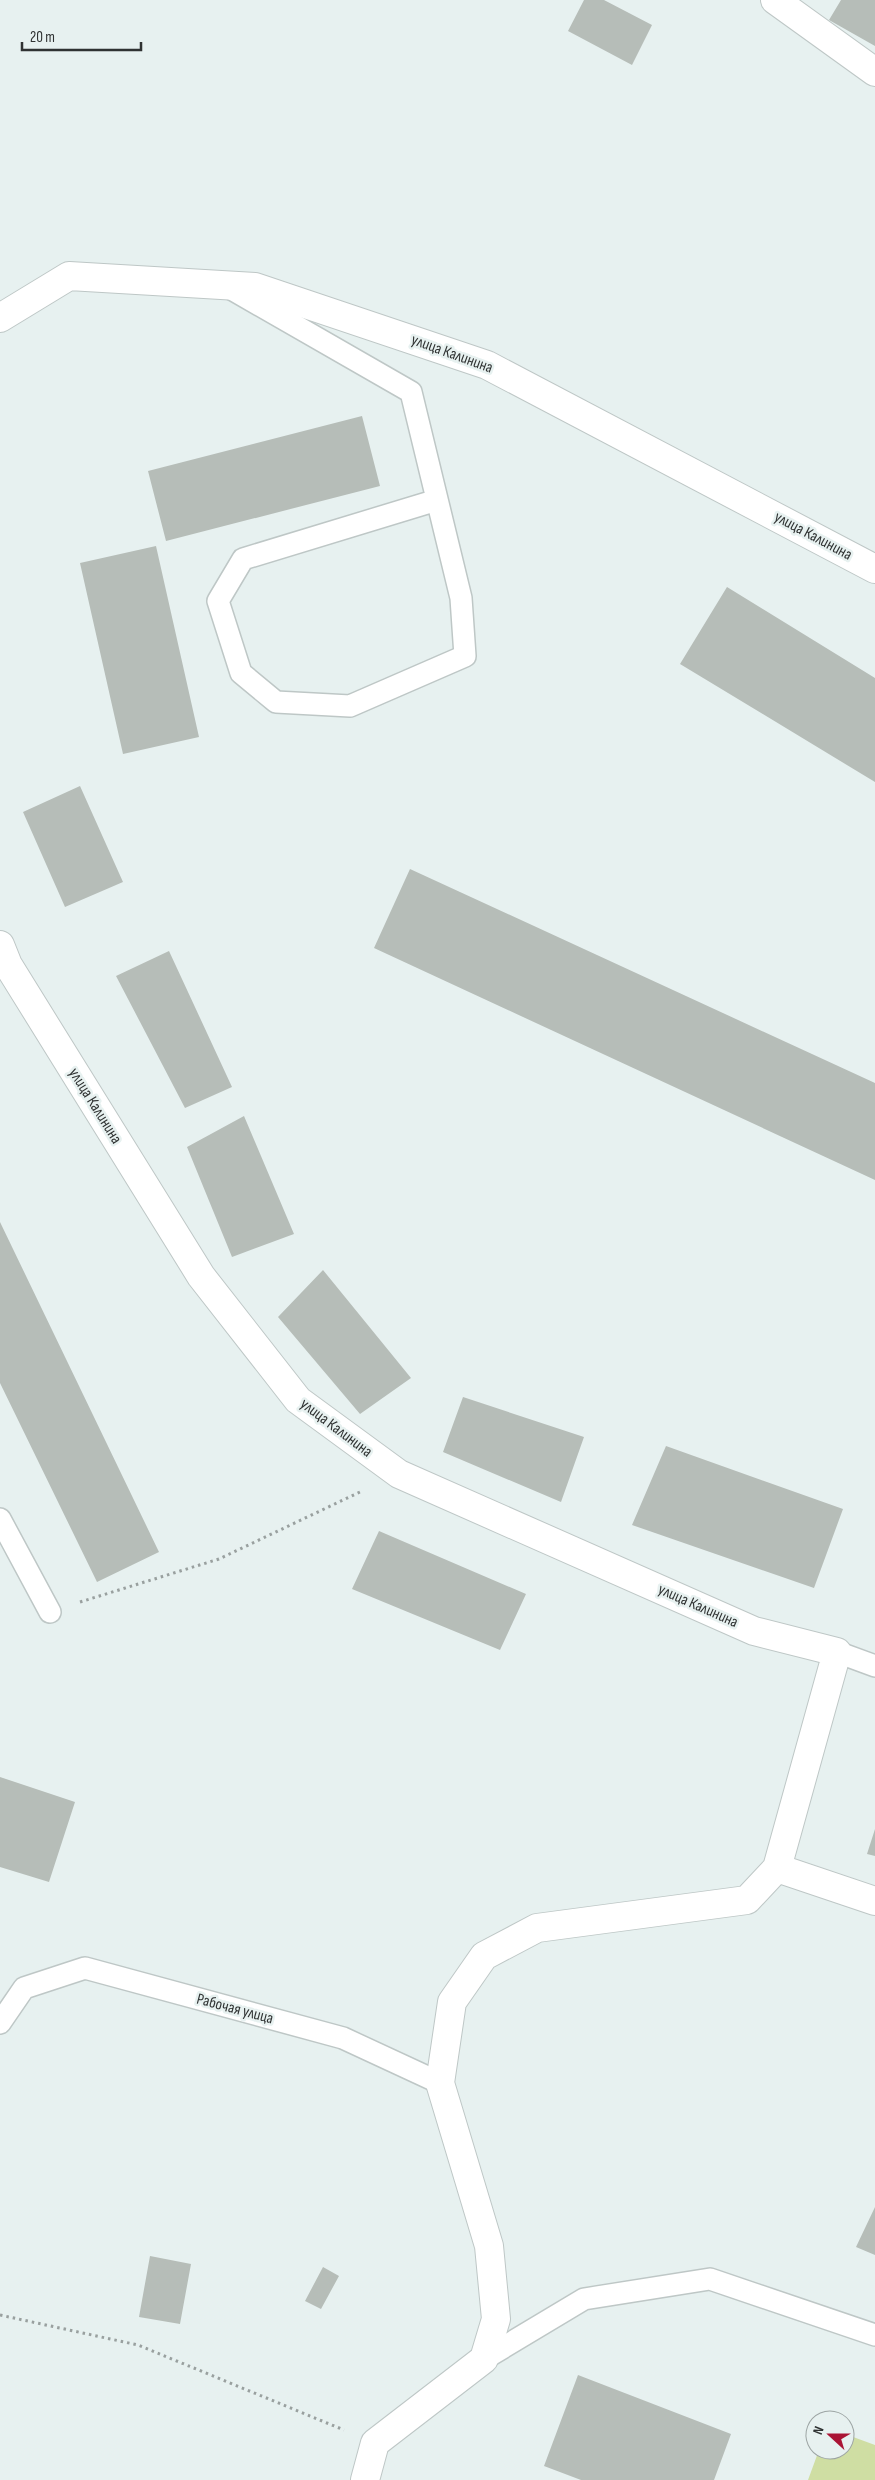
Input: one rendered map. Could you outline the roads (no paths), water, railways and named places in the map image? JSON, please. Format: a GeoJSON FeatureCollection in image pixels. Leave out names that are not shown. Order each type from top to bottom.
{"type":"FeatureCollection","features":[{"type":"Feature","properties":{"kind":"street"},"geometry":{"type":"LineString","coordinates":[[775,0],[875,72]]}},
{"type":"Feature","properties":{"kind":"street","name":"улица Калинина"},"geometry":{"type":"LineString","coordinates":[[0,318],[69,276],[255,287],[487,365],[875,569]]}},
{"type":"Feature","properties":{"kind":"street","name":"улица Калинина"},"geometry":{"type":"LineString","coordinates":[[0,944],[8,965],[202,1276],[298,1400],[399,1474],[754,1631],[837,1652]]}},
{"type":"Feature","properties":{"kind":"street"},"geometry":{"type":"LineString","coordinates":[[365,2480],[374,2443],[484,2359],[496,2319],[489,2246],[440,2083],[452,2002],[484,1956],[537,1928],[747,1900],[776,1868],[837,1652]]}},
{"type":"Feature","properties":{"kind":"street"},"geometry":{"type":"LineString","coordinates":[[776,1868],[875,1901]]}},
{"type":"Feature","properties":{"kind":"lane"},"geometry":{"type":"LineString","coordinates":[[226,286],[411,392],[461,598],[465,656],[350,706],[276,702],[241,673],[218,600],[243,559],[437,500]]}},
{"type":"Feature","properties":{"kind":"lane"},"geometry":{"type":"LineString","coordinates":[[0,1519],[50,1612]]}},
{"type":"Feature","properties":{"kind":"lane","name":"улица Калинина"},"geometry":{"type":"LineString","coordinates":[[837,1652],[875,1666]]}},
{"type":"Feature","properties":{"kind":"lane","name":"Рабочая улица"},"geometry":{"type":"LineString","coordinates":[[0,2023],[24,1988],[85,1968],[342,2038],[440,2083]]}},
{"type":"Feature","properties":{"kind":"lane"},"geometry":{"type":"LineString","coordinates":[[484,2359],[584,2298],[710,2279],[875,2335]]}}]}
